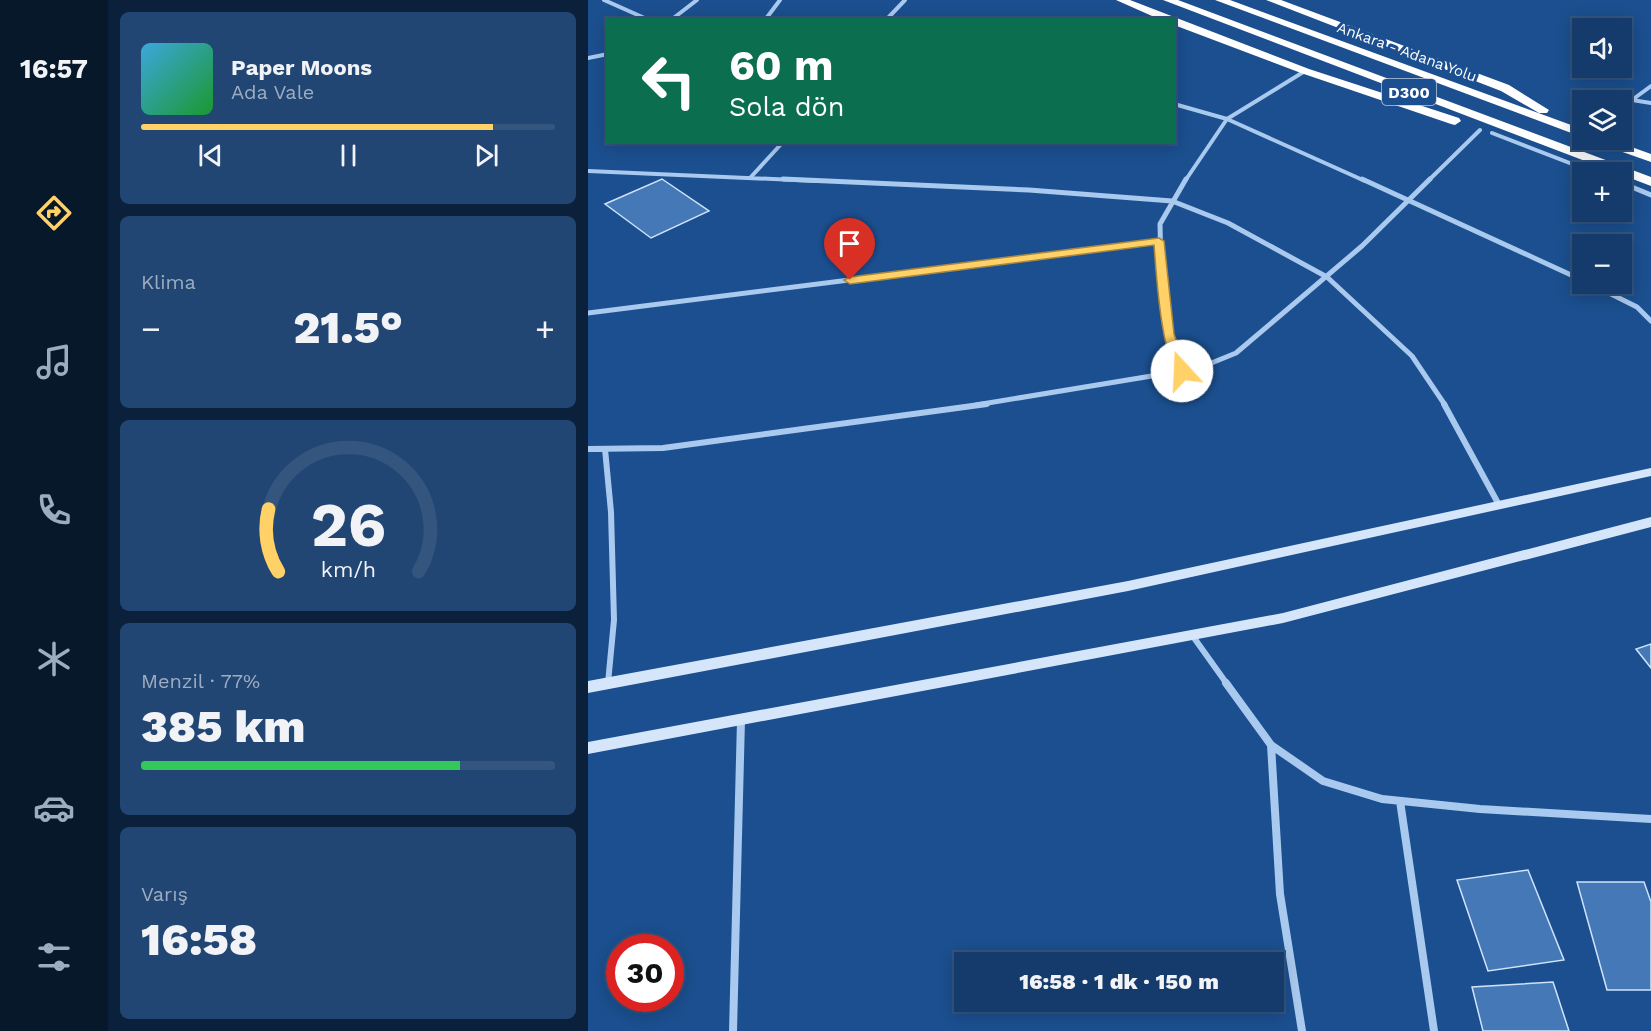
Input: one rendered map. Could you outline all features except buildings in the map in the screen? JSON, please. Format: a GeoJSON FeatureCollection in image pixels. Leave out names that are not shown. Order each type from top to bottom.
{"type":"FeatureCollection","features":[{"type":"Feature","properties":{"kind":"highway"},"geometry":{"type":"LineString","coordinates":[[1121,0],[1168,18]]}},
{"type":"Feature","properties":{"kind":"highway","name":"Ankara - Adana Yolu"},"geometry":{"type":"LineString","coordinates":[[1168,0],[1651,182]]}},
{"type":"Feature","properties":{"kind":"highway","name":"Ankara - Adana Yolu"},"geometry":{"type":"LineString","coordinates":[[1220,0],[1572,129]]}},
{"type":"Feature","properties":{"kind":"highway"},"geometry":{"type":"LineString","coordinates":[[1270,0],[1505,88],[1572,127]]}},
{"type":"Feature","properties":{"kind":"highway"},"geometry":{"type":"LineString","coordinates":[[1176,21],[1305,71],[1486,131],[1569,151]]}},
{"type":"Feature","properties":{"kind":"highway"},"geometry":{"type":"LineString","coordinates":[[1629,150],[1651,158]]}},
{"type":"Feature","properties":{"kind":"main road"},"geometry":{"type":"LineString","coordinates":[[588,687],[1128,585],[1651,472]]}},
{"type":"Feature","properties":{"kind":"main road"},"geometry":{"type":"LineString","coordinates":[[588,748],[1283,618],[1651,522]]}},
{"type":"Feature","properties":{"kind":"street"},"geometry":{"type":"LineString","coordinates":[[604,0],[644,18]]}},
{"type":"Feature","properties":{"kind":"street"},"geometry":{"type":"LineString","coordinates":[[674,18],[697,0]]}},
{"type":"Feature","properties":{"kind":"street"},"geometry":{"type":"LineString","coordinates":[[766,18],[780,0]]}},
{"type":"Feature","properties":{"kind":"street"},"geometry":{"type":"LineString","coordinates":[[888,18],[905,0]]}},
{"type":"Feature","properties":{"kind":"street"},"geometry":{"type":"LineString","coordinates":[[588,58],[606,54]]}},
{"type":"Feature","properties":{"kind":"street"},"geometry":{"type":"LineString","coordinates":[[1182,371],[1168,334],[1159,241],[1160,224],[1172,201],[1227,119],[1305,71]]}},
{"type":"Feature","properties":{"kind":"street"},"geometry":{"type":"LineString","coordinates":[[1632,100],[1651,86]]}},
{"type":"Feature","properties":{"kind":"street"},"geometry":{"type":"LineString","coordinates":[[1632,100],[1651,103]]}},
{"type":"Feature","properties":{"kind":"street"},"geometry":{"type":"LineString","coordinates":[[1176,105],[1227,119],[1572,275]]}},
{"type":"Feature","properties":{"kind":"street"},"geometry":{"type":"LineString","coordinates":[[588,449],[663,448],[1014,400],[1182,371],[1209,364],[1236,353],[1327,278],[1486,131],[1572,164]]}},
{"type":"Feature","properties":{"kind":"street"},"geometry":{"type":"LineString","coordinates":[[750,178],[781,144]]}},
{"type":"Feature","properties":{"kind":"street"},"geometry":{"type":"LineString","coordinates":[[588,171],[1029,190],[1172,201],[1228,223],[1327,278],[1412,356],[1447,408],[1499,505]]}},
{"type":"Feature","properties":{"kind":"street"},"geometry":{"type":"LineString","coordinates":[[1632,187],[1651,195]]}},
{"type":"Feature","properties":{"kind":"street"},"geometry":{"type":"LineString","coordinates":[[588,314],[1159,241]]}},
{"type":"Feature","properties":{"kind":"street"},"geometry":{"type":"LineString","coordinates":[[1611,294],[1637,307],[1651,321]]}},
{"type":"Feature","properties":{"kind":"street"},"geometry":{"type":"LineString","coordinates":[[605,449],[611,512],[614,620],[608,683]]}},
{"type":"Feature","properties":{"kind":"street"},"geometry":{"type":"LineString","coordinates":[[1192,635],[1271,745],[1323,781],[1382,799],[1480,809],[1651,819]]}},
{"type":"Feature","properties":{"kind":"street"},"geometry":{"type":"LineString","coordinates":[[733,1031],[741,719]]}},
{"type":"Feature","properties":{"kind":"street"},"geometry":{"type":"LineString","coordinates":[[1271,745],[1280,894],[1302,1031]]}},
{"type":"Feature","properties":{"kind":"street"},"geometry":{"type":"LineString","coordinates":[[1400,801],[1434,1031]]}},
{"type":"Feature","properties":{"kind":"route"},"geometry":{"type":"LineString","coordinates":[[850,280],[1159,241],[1168,334],[1182,371]]}}]}
